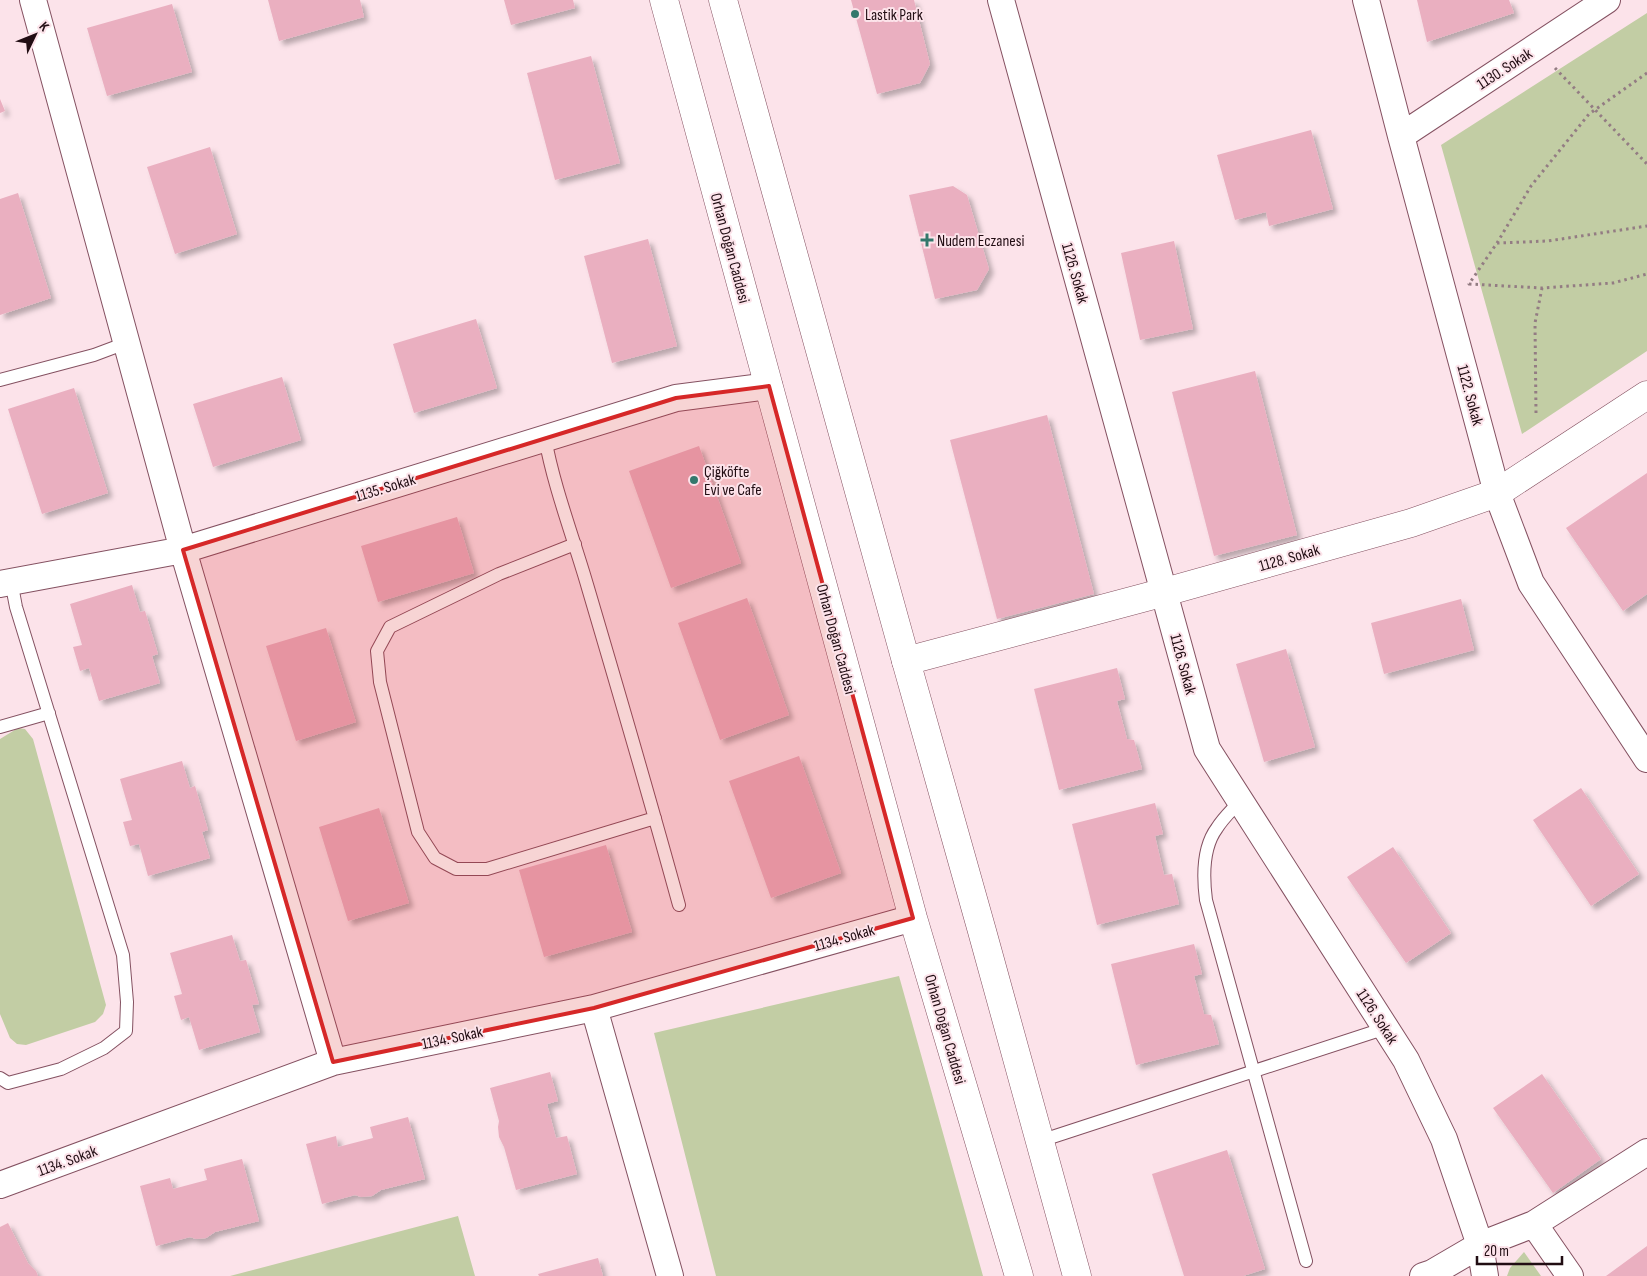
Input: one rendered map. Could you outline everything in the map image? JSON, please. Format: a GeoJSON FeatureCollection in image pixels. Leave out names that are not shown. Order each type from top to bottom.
{"type":"FeatureCollection","features":[{"type":"Feature","properties":{"kind":"main road","name":"Orhan Doğan Caddesi"},"geometry":{"type":"LineString","coordinates":[[664,0],[913,918],[1019,1276]]}},
{"type":"Feature","properties":{"kind":"main road"},"geometry":{"type":"LineString","coordinates":[[723,0],[1077,1276]]}},
{"type":"Feature","properties":{"kind":"main road","name":"1128. Sokak"},"geometry":{"type":"LineString","coordinates":[[906,661],[1165,592],[1411,522],[1497,493],[1647,395]]}},
{"type":"Feature","properties":{"kind":"street"},"geometry":{"type":"LineString","coordinates":[[33,0],[183,550],[332,1062]]}},
{"type":"Feature","properties":{"kind":"street","name":"1126. Sokak"},"geometry":{"type":"LineString","coordinates":[[1001,0],[1207,749],[1406,1060],[1444,1139],[1480,1245],[1485,1276]]}},
{"type":"Feature","properties":{"kind":"street","name":"1122. Sokak"},"geometry":{"type":"LineString","coordinates":[[1366,0],[1497,493],[1532,583],[1647,759]]}},
{"type":"Feature","properties":{"kind":"street","name":"1130. Sokak"},"geometry":{"type":"LineString","coordinates":[[1401,136],[1607,0]]}},
{"type":"Feature","properties":{"kind":"street","name":"1135. Sokak"},"geometry":{"type":"LineString","coordinates":[[6,582],[183,550],[676,398],[769,386]]}},
{"type":"Feature","properties":{"kind":"street","name":"1134. Sokak"},"geometry":{"type":"LineString","coordinates":[[0,1185],[332,1062],[594,1008],[913,918]]}},
{"type":"Feature","properties":{"kind":"street"},"geometry":{"type":"LineString","coordinates":[[594,1008],[670,1276]]}},
{"type":"Feature","properties":{"kind":"street"},"geometry":{"type":"LineString","coordinates":[[1423,1276],[1432,1273],[1480,1245],[1534,1224],[1647,1152]]}},
{"type":"Feature","properties":{"kind":"street"},"geometry":{"type":"LineString","coordinates":[[1534,1224],[1570,1276]]}},
{"type":"Feature","properties":{"kind":"lane"},"geometry":{"type":"LineString","coordinates":[[0,380],[94,355],[126,343]]}},
{"type":"Feature","properties":{"kind":"lane"},"geometry":{"type":"LineString","coordinates":[[545,438],[548,457],[679,905]]}},
{"type":"Feature","properties":{"kind":"lane"},"geometry":{"type":"LineString","coordinates":[[575,544],[499,574],[390,626],[377,651],[380,682],[418,832],[435,858],[456,869],[487,869],[655,818]]}},
{"type":"Feature","properties":{"kind":"lane"},"geometry":{"type":"LineString","coordinates":[[0,1078],[8,1083],[61,1069],[104,1048],[126,1031],[127,1002],[123,955],[16,607],[6,582]]}},
{"type":"Feature","properties":{"kind":"lane"},"geometry":{"type":"LineString","coordinates":[[0,727],[49,713]]}},
{"type":"Feature","properties":{"kind":"lane"},"geometry":{"type":"LineString","coordinates":[[1240,801],[1216,829],[1209,843],[1204,888],[1306,1261]]}},
{"type":"Feature","properties":{"kind":"lane"},"geometry":{"type":"LineString","coordinates":[[1040,1141],[1386,1028]]}},
{"type":"Feature","properties":{"kind":"path"},"geometry":{"type":"LineString","coordinates":[[1535,48],[1647,164]]}},
{"type":"Feature","properties":{"kind":"path"},"geometry":{"type":"LineString","coordinates":[[1647,72],[1589,114],[1531,186],[1469,284],[1542,288],[1613,283],[1647,274]]}},
{"type":"Feature","properties":{"kind":"path"},"geometry":{"type":"LineString","coordinates":[[1496,243],[1548,241],[1647,226]]}},
{"type":"Feature","properties":{"kind":"path"},"geometry":{"type":"LineString","coordinates":[[1536,413],[1535,323],[1542,288]]}},
{"type":"Feature","properties":{"kind":"highlighted area"},"geometry":{"type":"Polygon","coordinates":[[[769,386],[913,918],[594,1008],[333,1062],[183,550],[676,398],[769,386]]]}},
{"type":"Feature","properties":{"kind":"green space"},"geometry":{"type":"Polygon","coordinates":[[[1647,13],[1647,351],[1522,434],[1441,145],[1647,13]]]}},
{"type":"Feature","properties":{"kind":"green space"},"geometry":{"type":"Polygon","coordinates":[[[18,728],[25,729],[33,739],[106,1005],[103,1014],[95,1022],[26,1045],[17,1044],[10,1038],[0,1014],[0,739],[18,728]]]}},
{"type":"Feature","properties":{"kind":"green space"},"geometry":{"type":"Polygon","coordinates":[[[899,976],[983,1276],[716,1276],[654,1033],[899,976]]]}},
{"type":"Feature","properties":{"kind":"green space"},"geometry":{"type":"Polygon","coordinates":[[[458,1216],[475,1276],[230,1276],[458,1216]]]}},
{"type":"Feature","properties":{"kind":"green space"},"geometry":{"type":"Polygon","coordinates":[[[1524,1252],[1541,1276],[1507,1276],[1510,1268],[1524,1252]]]}},
{"type":"Feature","properties":{"kind":"building"},"geometry":{"type":"Polygon","coordinates":[[[268,0],[360,0],[364,17],[279,41],[268,0]]]}},
{"type":"Feature","properties":{"kind":"building"},"geometry":{"type":"Polygon","coordinates":[[[504,0],[573,0],[575,8],[511,25],[504,0]]]}},
{"type":"Feature","properties":{"kind":"building"},"geometry":{"type":"Polygon","coordinates":[[[851,0],[914,0],[930,64],[920,83],[877,94],[851,0]]]}},
{"type":"Feature","properties":{"kind":"building"},"geometry":{"type":"Polygon","coordinates":[[[1417,0],[1509,0],[1514,13],[1427,42],[1417,0]]]}},
{"type":"Feature","properties":{"kind":"building"},"geometry":{"type":"Polygon","coordinates":[[[172,4],[192,72],[107,96],[87,28],[172,4]]]}},
{"type":"Feature","properties":{"kind":"building"},"geometry":{"type":"Polygon","coordinates":[[[591,56],[620,163],[555,180],[527,73],[591,56]]]}},
{"type":"Feature","properties":{"kind":"building"},"geometry":{"type":"Polygon","coordinates":[[[0,99],[5,111],[0,113],[0,99]]]}},
{"type":"Feature","properties":{"kind":"building"},"geometry":{"type":"Polygon","coordinates":[[[1311,130],[1333,209],[1269,226],[1266,212],[1235,220],[1217,155],[1311,130]]]}},
{"type":"Feature","properties":{"kind":"building"},"geometry":{"type":"Polygon","coordinates":[[[210,147],[237,234],[175,254],[147,167],[210,147]]]}},
{"type":"Feature","properties":{"kind":"building"},"geometry":{"type":"Polygon","coordinates":[[[953,186],[967,195],[989,269],[977,290],[935,299],[909,195],[953,186]]]}},
{"type":"Feature","properties":{"kind":"building"},"geometry":{"type":"Polygon","coordinates":[[[18,193],[51,298],[0,315],[0,199],[18,193]]]}},
{"type":"Feature","properties":{"kind":"building"},"geometry":{"type":"Polygon","coordinates":[[[648,239],[677,346],[612,363],[584,256],[648,239]]]}},
{"type":"Feature","properties":{"kind":"building"},"geometry":{"type":"Polygon","coordinates":[[[1174,241],[1193,329],[1140,340],[1121,253],[1174,241]]]}},
{"type":"Feature","properties":{"kind":"building"},"geometry":{"type":"Polygon","coordinates":[[[476,319],[497,388],[414,413],[393,344],[476,319]]]}},
{"type":"Feature","properties":{"kind":"building"},"geometry":{"type":"Polygon","coordinates":[[[1255,371],[1297,535],[1214,556],[1172,392],[1255,371]]]}},
{"type":"Feature","properties":{"kind":"building"},"geometry":{"type":"Polygon","coordinates":[[[282,377],[301,440],[213,467],[193,404],[282,377]]]}},
{"type":"Feature","properties":{"kind":"building"},"geometry":{"type":"Polygon","coordinates":[[[74,388],[108,493],[42,514],[8,409],[74,388]]]}},
{"type":"Feature","properties":{"kind":"building"},"geometry":{"type":"Polygon","coordinates":[[[1047,415],[1094,594],[997,619],[950,440],[1047,415]]]}},
{"type":"Feature","properties":{"kind":"building"},"geometry":{"type":"Polygon","coordinates":[[[699,446],[741,563],[671,588],[629,471],[699,446]]]}},
{"type":"Feature","properties":{"kind":"building"},"geometry":{"type":"Polygon","coordinates":[[[1647,473],[1647,594],[1623,611],[1566,528],[1647,473]]]}},
{"type":"Feature","properties":{"kind":"building"},"geometry":{"type":"Polygon","coordinates":[[[457,517],[474,573],[378,602],[361,546],[457,517]]]}},
{"type":"Feature","properties":{"kind":"building"},"geometry":{"type":"Polygon","coordinates":[[[132,585],[140,612],[145,611],[158,654],[152,656],[160,683],[99,701],[89,668],[80,671],[73,647],[82,645],[70,604],[132,585]]]}},
{"type":"Feature","properties":{"kind":"building"},"geometry":{"type":"Polygon","coordinates":[[[747,598],[789,715],[720,740],[678,623],[747,598]]]}},
{"type":"Feature","properties":{"kind":"building"},"geometry":{"type":"Polygon","coordinates":[[[1461,599],[1474,650],[1384,674],[1371,623],[1461,599]]]}},
{"type":"Feature","properties":{"kind":"building"},"geometry":{"type":"Polygon","coordinates":[[[326,628],[356,722],[296,741],[266,646],[326,628]]]}},
{"type":"Feature","properties":{"kind":"building"},"geometry":{"type":"Polygon","coordinates":[[[1286,649],[1315,747],[1264,762],[1236,664],[1286,649]]]}},
{"type":"Feature","properties":{"kind":"building"},"geometry":{"type":"Polygon","coordinates":[[[1117,668],[1125,699],[1117,701],[1127,739],[1134,740],[1142,769],[1059,790],[1034,689],[1117,668]]]}},
{"type":"Feature","properties":{"kind":"building"},"geometry":{"type":"Polygon","coordinates":[[[799,756],[841,873],[771,898],[729,781],[799,756]]]}},
{"type":"Feature","properties":{"kind":"building"},"geometry":{"type":"Polygon","coordinates":[[[182,761],[190,788],[195,786],[208,830],[202,832],[210,858],[148,876],[139,844],[130,846],[123,822],[132,820],[120,779],[182,761]]]}},
{"type":"Feature","properties":{"kind":"building"},"geometry":{"type":"Polygon","coordinates":[[[1581,788],[1639,874],[1591,906],[1533,820],[1581,788]]]}},
{"type":"Feature","properties":{"kind":"building"},"geometry":{"type":"Polygon","coordinates":[[[1155,803],[1163,834],[1155,836],[1164,875],[1172,874],[1179,904],[1097,925],[1072,824],[1155,803]]]}},
{"type":"Feature","properties":{"kind":"building"},"geometry":{"type":"Polygon","coordinates":[[[379,808],[409,903],[348,921],[319,827],[379,808]]]}},
{"type":"Feature","properties":{"kind":"building"},"geometry":{"type":"Polygon","coordinates":[[[606,845],[632,932],[544,957],[519,870],[606,845]]]}},
{"type":"Feature","properties":{"kind":"building"},"geometry":{"type":"Polygon","coordinates":[[[1393,847],[1451,933],[1406,963],[1347,877],[1393,847]]]}},
{"type":"Feature","properties":{"kind":"building"},"geometry":{"type":"Polygon","coordinates":[[[232,935],[240,961],[246,960],[259,1004],[252,1005],[260,1032],[199,1050],[189,1017],[181,1020],[174,996],[182,994],[170,953],[232,935]]]}},
{"type":"Feature","properties":{"kind":"building"},"geometry":{"type":"Polygon","coordinates":[[[1194,944],[1202,974],[1194,976],[1204,1014],[1211,1015],[1219,1044],[1136,1065],[1111,964],[1194,944]]]}},
{"type":"Feature","properties":{"kind":"building"},"geometry":{"type":"Polygon","coordinates":[[[550,1072],[558,1101],[547,1104],[556,1138],[567,1136],[577,1174],[516,1190],[504,1147],[499,1137],[499,1121],[490,1088],[550,1072]]]}},
{"type":"Feature","properties":{"kind":"building"},"geometry":{"type":"Polygon","coordinates":[[[1542,1074],[1601,1159],[1553,1193],[1493,1108],[1542,1074]]]}},
{"type":"Feature","properties":{"kind":"building"},"geometry":{"type":"Polygon","coordinates":[[[408,1117],[425,1179],[381,1190],[372,1196],[361,1197],[355,1195],[322,1204],[306,1144],[336,1136],[338,1147],[373,1138],[370,1127],[408,1117]]]}},
{"type":"Feature","properties":{"kind":"building"},"geometry":{"type":"Polygon","coordinates":[[[1227,1150],[1265,1269],[1243,1276],[1184,1276],[1152,1174],[1227,1150]]]}},
{"type":"Feature","properties":{"kind":"building"},"geometry":{"type":"Polygon","coordinates":[[[242,1159],[259,1221],[215,1232],[206,1238],[196,1239],[190,1237],[156,1246],[140,1186],[170,1178],[173,1189],[207,1180],[204,1169],[242,1159]]]}},
{"type":"Feature","properties":{"kind":"building"},"geometry":{"type":"Polygon","coordinates":[[[8,1223],[28,1263],[38,1276],[0,1276],[0,1227],[8,1223]]]}},
{"type":"Feature","properties":{"kind":"building"},"geometry":{"type":"Polygon","coordinates":[[[1647,1246],[1647,1276],[1606,1276],[1647,1246]]]}},
{"type":"Feature","properties":{"kind":"building"},"geometry":{"type":"Polygon","coordinates":[[[598,1258],[603,1276],[539,1276],[538,1274],[598,1258]]]}},
{"type":"Feature","properties":{"kind":"place","name":"Lastik Park"},"geometry":{"type":"Point","coordinates":[855,14]}},
{"type":"Feature","properties":{"kind":"place","name":"Nudem Eczanesi"},"geometry":{"type":"Point","coordinates":[927,240]}},
{"type":"Feature","properties":{"kind":"place","name":"Çiğköfte Evi ve Cafe"},"geometry":{"type":"Point","coordinates":[694,480]}}]}
